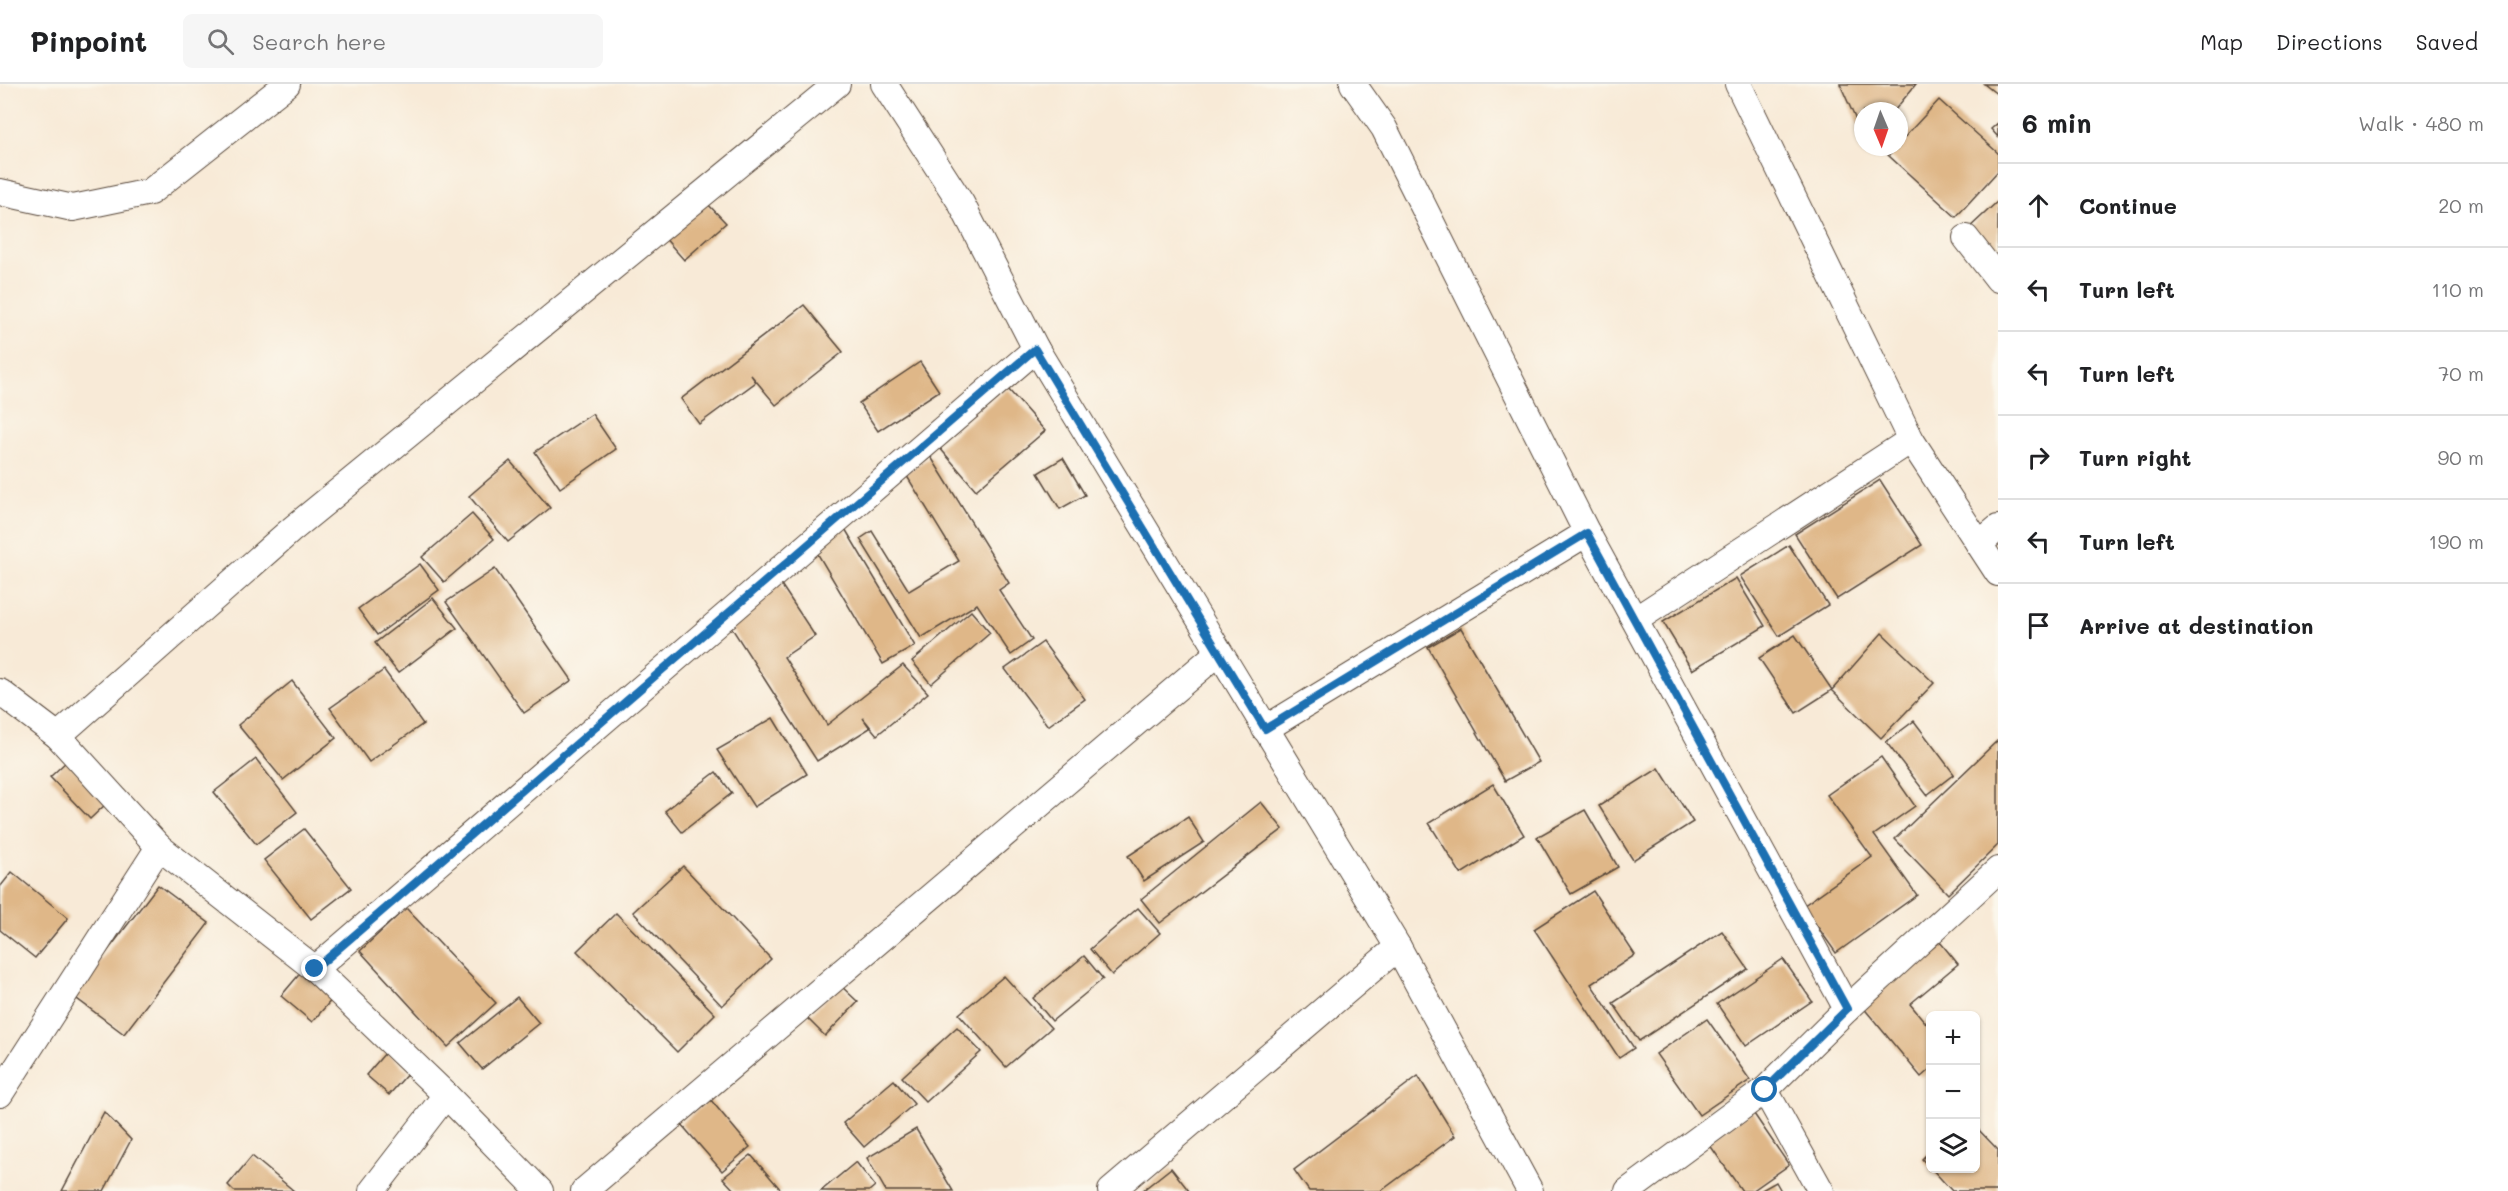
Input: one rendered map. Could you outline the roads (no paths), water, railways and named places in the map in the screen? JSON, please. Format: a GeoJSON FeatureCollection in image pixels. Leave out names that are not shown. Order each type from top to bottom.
{"type":"FeatureCollection","features":[{"type":"Feature","properties":{"kind":"street"},"geometry":{"type":"LineString","coordinates":[[0,192],[74,208],[150,192],[287,84]]}},
{"type":"Feature","properties":{"kind":"street"},"geometry":{"type":"LineString","coordinates":[[58,736],[290,531],[837,84]]}},
{"type":"Feature","properties":{"kind":"street"},"geometry":{"type":"LineString","coordinates":[[884,84],[961,203],[1035,349],[1398,947],[1530,1191]]}},
{"type":"Feature","properties":{"kind":"street"},"geometry":{"type":"LineString","coordinates":[[1353,84],[1384,128],[1587,533],[1847,1009]]}},
{"type":"Feature","properties":{"kind":"street"},"geometry":{"type":"LineString","coordinates":[[1738,84],[1911,440],[1989,536],[1998,573]]}},
{"type":"Feature","properties":{"kind":"street"},"geometry":{"type":"LineString","coordinates":[[1966,238],[1998,279]]}},
{"type":"Feature","properties":{"kind":"street"},"geometry":{"type":"LineString","coordinates":[[315,969],[1035,349]]}},
{"type":"Feature","properties":{"kind":"street"},"geometry":{"type":"LineString","coordinates":[[1635,620],[1911,440]]}},
{"type":"Feature","properties":{"kind":"street"},"geometry":{"type":"LineString","coordinates":[[1265,729],[1587,533]]}},
{"type":"Feature","properties":{"kind":"street"},"geometry":{"type":"LineString","coordinates":[[584,1191],[1218,653]]}},
{"type":"Feature","properties":{"kind":"street"},"geometry":{"type":"LineString","coordinates":[[0,692],[58,736],[159,847],[315,969],[446,1095],[540,1191]]}},
{"type":"Feature","properties":{"kind":"street"},"geometry":{"type":"LineString","coordinates":[[0,1094],[159,847]]}},
{"type":"Feature","properties":{"kind":"street"},"geometry":{"type":"LineString","coordinates":[[1628,1191],[1765,1090],[1847,1009],[1998,870]]}},
{"type":"Feature","properties":{"kind":"street"},"geometry":{"type":"LineString","coordinates":[[1111,1191],[1398,947]]}},
{"type":"Feature","properties":{"kind":"street"},"geometry":{"type":"LineString","coordinates":[[1765,1090],[1821,1191]]}},
{"type":"Feature","properties":{"kind":"street"},"geometry":{"type":"LineString","coordinates":[[372,1191],[446,1095]]}}]}
